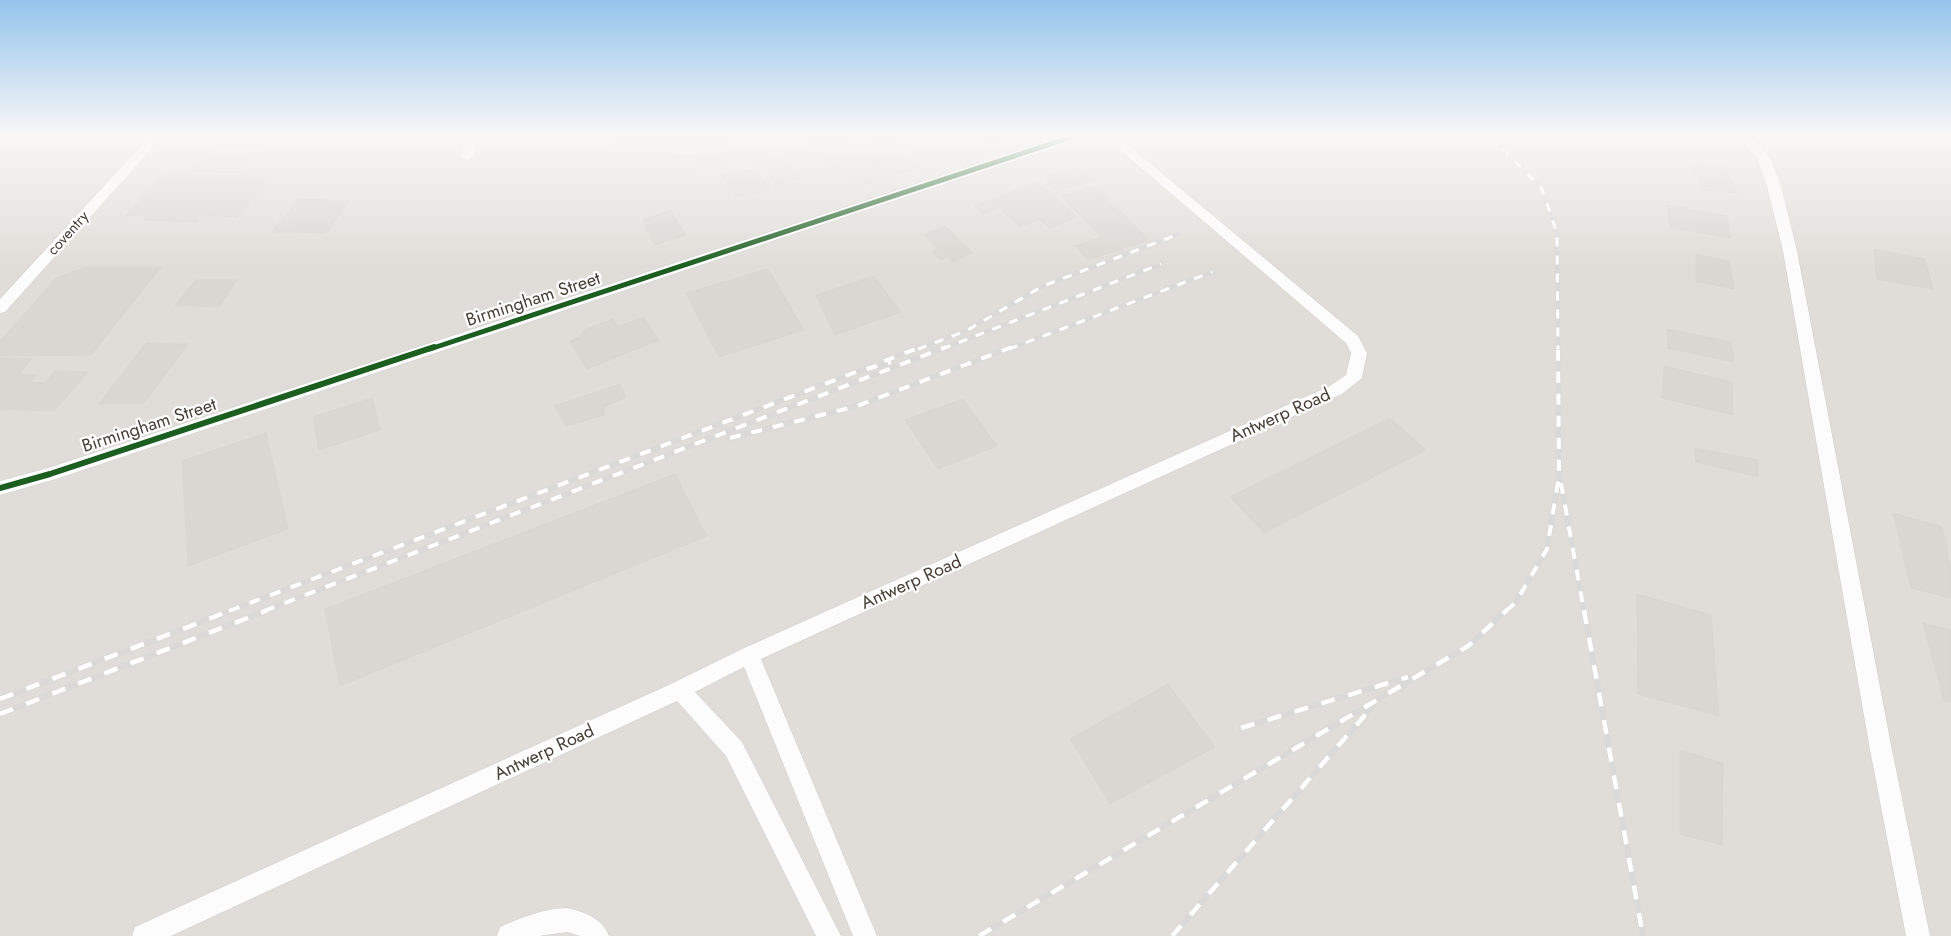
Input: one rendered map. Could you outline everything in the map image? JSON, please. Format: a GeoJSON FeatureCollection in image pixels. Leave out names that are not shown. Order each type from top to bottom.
{"type":"FeatureCollection","features":[{"type":"Feature","properties":{"kind":"street","name":"coventry"},"geometry":{"type":"LineString","coordinates":[[0,308],[117,180]]}},
{"type":"Feature","properties":{"kind":"street","name":"Birmingham Street"},"geometry":{"type":"LineString","coordinates":[[0,488],[88,461],[942,180]]}},
{"type":"Feature","properties":{"kind":"street","name":"Antwerp Road"},"geometry":{"type":"LineString","coordinates":[[144,936],[680,690],[749,655],[1336,390],[1354,378],[1359,353],[1352,340],[1162,180]]}},
{"type":"Feature","properties":{"kind":"street"},"geometry":{"type":"LineString","coordinates":[[1772,180],[1790,251],[1881,750],[1918,936]]}},
{"type":"Feature","properties":{"kind":"street"},"geometry":{"type":"LineString","coordinates":[[749,655],[865,936]]}},
{"type":"Feature","properties":{"kind":"street"},"geometry":{"type":"LineString","coordinates":[[680,690],[734,749],[829,936]]}},
{"type":"Feature","properties":{"kind":"street"},"geometry":{"type":"LineString","coordinates":[[509,936],[530,925],[565,919],[591,928],[597,936]]}},
{"type":"Feature","properties":{"kind":"shaded area"},"geometry":{"type":"Polygon","coordinates":[[[0,180],[1951,180],[1951,936],[0,936],[0,180]]]}},
{"type":"Feature","properties":{"kind":"building"},"geometry":{"type":"Polygon","coordinates":[[[160,180],[269,180],[237,217],[201,215],[195,222],[144,220],[147,216],[125,216],[160,180]]]}},
{"type":"Feature","properties":{"kind":"building"},"geometry":{"type":"Polygon","coordinates":[[[725,180],[763,180],[770,189],[737,197],[725,180]]]}},
{"type":"Feature","properties":{"kind":"building"},"geometry":{"type":"Polygon","coordinates":[[[773,180],[793,180],[777,184],[773,180]]]}},
{"type":"Feature","properties":{"kind":"building"},"geometry":{"type":"Polygon","coordinates":[[[857,180],[881,180],[864,185],[857,180]]]}},
{"type":"Feature","properties":{"kind":"building"},"geometry":{"type":"Polygon","coordinates":[[[1047,180],[1094,180],[1057,191],[1047,180]]]}},
{"type":"Feature","properties":{"kind":"building"},"geometry":{"type":"Polygon","coordinates":[[[1698,180],[1731,180],[1739,193],[1703,190],[1698,180]]]}},
{"type":"Feature","properties":{"kind":"building"},"geometry":{"type":"Polygon","coordinates":[[[1037,182],[1077,217],[1049,228],[1040,219],[1020,227],[999,208],[983,214],[974,206],[1037,182]]]}},
{"type":"Feature","properties":{"kind":"building"},"geometry":{"type":"Polygon","coordinates":[[[1094,186],[1149,240],[1088,260],[1075,246],[1102,237],[1061,196],[1094,186]]]}},
{"type":"Feature","properties":{"kind":"building"},"geometry":{"type":"Polygon","coordinates":[[[299,199],[350,201],[326,233],[272,232],[299,199]]]}},
{"type":"Feature","properties":{"kind":"building"},"geometry":{"type":"Polygon","coordinates":[[[1667,205],[1727,216],[1731,238],[1670,227],[1667,205]]]}},
{"type":"Feature","properties":{"kind":"building"},"geometry":{"type":"Polygon","coordinates":[[[671,210],[685,235],[655,245],[643,220],[671,210]]]}},
{"type":"Feature","properties":{"kind":"building"},"geometry":{"type":"Polygon","coordinates":[[[945,226],[973,253],[952,262],[947,257],[940,260],[932,252],[939,249],[924,234],[945,226]]]}},
{"type":"Feature","properties":{"kind":"building"},"geometry":{"type":"Polygon","coordinates":[[[1874,249],[1925,259],[1933,289],[1877,279],[1874,249]]]}},
{"type":"Feature","properties":{"kind":"building"},"geometry":{"type":"Polygon","coordinates":[[[1696,254],[1729,261],[1734,289],[1696,281],[1696,254]]]}},
{"type":"Feature","properties":{"kind":"building"},"geometry":{"type":"Polygon","coordinates":[[[85,267],[161,267],[91,355],[0,356],[0,341],[55,279],[85,267]]]}},
{"type":"Feature","properties":{"kind":"building"},"geometry":{"type":"Polygon","coordinates":[[[768,269],[804,330],[719,357],[686,293],[768,269]]]}},
{"type":"Feature","properties":{"kind":"building"},"geometry":{"type":"Polygon","coordinates":[[[874,276],[901,312],[835,335],[816,295],[874,276]]]}},
{"type":"Feature","properties":{"kind":"building"},"geometry":{"type":"Polygon","coordinates":[[[196,280],[237,280],[219,307],[175,305],[196,280]]]}},
{"type":"Feature","properties":{"kind":"building"},"geometry":{"type":"Polygon","coordinates":[[[643,317],[659,340],[587,369],[570,341],[580,337],[584,330],[613,319],[618,327],[643,317]]]}},
{"type":"Feature","properties":{"kind":"building"},"geometry":{"type":"Polygon","coordinates":[[[1667,329],[1731,342],[1734,362],[1668,348],[1667,329]]]}},
{"type":"Feature","properties":{"kind":"building"},"geometry":{"type":"Polygon","coordinates":[[[146,343],[188,344],[143,404],[99,404],[146,343]]]}},
{"type":"Feature","properties":{"kind":"building"},"geometry":{"type":"Polygon","coordinates":[[[2,358],[32,359],[19,374],[37,375],[30,382],[45,383],[55,371],[88,372],[54,411],[0,409],[0,360],[2,358]]]}},
{"type":"Feature","properties":{"kind":"building"},"geometry":{"type":"Polygon","coordinates":[[[1664,366],[1732,382],[1733,415],[1662,398],[1664,366]]]}},
{"type":"Feature","properties":{"kind":"building"},"geometry":{"type":"Polygon","coordinates":[[[620,384],[626,397],[604,407],[604,415],[566,426],[555,406],[620,384]]]}},
{"type":"Feature","properties":{"kind":"building"},"geometry":{"type":"Polygon","coordinates":[[[372,398],[380,430],[319,450],[313,417],[372,398]]]}},
{"type":"Feature","properties":{"kind":"building"},"geometry":{"type":"Polygon","coordinates":[[[963,399],[997,446],[938,469],[905,420],[963,399]]]}},
{"type":"Feature","properties":{"kind":"building"},"geometry":{"type":"Polygon","coordinates":[[[1390,418],[1426,450],[1264,533],[1230,497],[1390,418]]]}},
{"type":"Feature","properties":{"kind":"building"},"geometry":{"type":"Polygon","coordinates":[[[266,433],[288,529],[188,566],[182,461],[266,433]]]}},
{"type":"Feature","properties":{"kind":"building"},"geometry":{"type":"Polygon","coordinates":[[[1694,448],[1758,460],[1758,477],[1696,462],[1694,448]]]}},
{"type":"Feature","properties":{"kind":"building"},"geometry":{"type":"Polygon","coordinates":[[[675,474],[707,536],[340,686],[325,609],[675,474]]]}},
{"type":"Feature","properties":{"kind":"building"},"geometry":{"type":"Polygon","coordinates":[[[1893,513],[1942,527],[1951,570],[1951,598],[1911,588],[1893,513]]]}},
{"type":"Feature","properties":{"kind":"building"},"geometry":{"type":"Polygon","coordinates":[[[1637,594],[1711,615],[1719,716],[1638,694],[1637,594]]]}},
{"type":"Feature","properties":{"kind":"building"},"geometry":{"type":"Polygon","coordinates":[[[1923,623],[1951,630],[1951,702],[1944,701],[1923,623]]]}},
{"type":"Feature","properties":{"kind":"building"},"geometry":{"type":"Polygon","coordinates":[[[1168,684],[1215,747],[1110,804],[1070,739],[1168,684]]]}},
{"type":"Feature","properties":{"kind":"building"},"geometry":{"type":"Polygon","coordinates":[[[1680,750],[1723,763],[1722,845],[1680,834],[1680,750]]]}},
{"type":"Feature","properties":{"kind":"railway"},"geometry":{"type":"LineString","coordinates":[[1534,180],[1541,187],[1557,233],[1558,349]]}},
{"type":"Feature","properties":{"kind":"railway"},"geometry":{"type":"LineString","coordinates":[[918,349],[966,331],[1043,286],[1179,234]]}},
{"type":"Feature","properties":{"kind":"railway"},"geometry":{"type":"LineString","coordinates":[[942,349],[1161,264]]}},
{"type":"Feature","properties":{"kind":"railway"},"geometry":{"type":"LineString","coordinates":[[1009,349],[1212,272]]}},
{"type":"Feature","properties":{"kind":"railway"},"geometry":{"type":"LineString","coordinates":[[884,361],[921,347]]}},
{"type":"Feature","properties":{"kind":"railway"},"geometry":{"type":"LineString","coordinates":[[264,611],[946,347]]}},
{"type":"Feature","properties":{"kind":"railway"},"geometry":{"type":"LineString","coordinates":[[730,438],[857,406],[1012,347]]}},
{"type":"Feature","properties":{"kind":"railway"},"geometry":{"type":"LineString","coordinates":[[1506,611],[1516,602],[1547,549],[1559,476],[1558,347]]}},
{"type":"Feature","properties":{"kind":"railway"},"geometry":{"type":"LineString","coordinates":[[229,611],[856,372],[891,362]]}},
{"type":"Feature","properties":{"kind":"railway"},"geometry":{"type":"LineString","coordinates":[[1561,483],[1584,611]]}},
{"type":"Feature","properties":{"kind":"railway"},"geometry":{"type":"LineString","coordinates":[[0,699],[232,610]]}},
{"type":"Feature","properties":{"kind":"railway"},"geometry":{"type":"LineString","coordinates":[[0,714],[268,610]]}},
{"type":"Feature","properties":{"kind":"railway"},"geometry":{"type":"LineString","coordinates":[[979,936],[1468,646],[1507,610]]}},
{"type":"Feature","properties":{"kind":"railway"},"geometry":{"type":"LineString","coordinates":[[1584,610],[1643,936]]}},
{"type":"Feature","properties":{"kind":"railway"},"geometry":{"type":"LineString","coordinates":[[1241,728],[1408,677]]}},
{"type":"Feature","properties":{"kind":"railway"},"geometry":{"type":"LineString","coordinates":[[1172,936],[1373,706]]}},
{"type":"Feature","properties":{"kind":"cycle path"},"geometry":{"type":"LineString","coordinates":[[0,488],[50,474],[943,180]]}}]}
